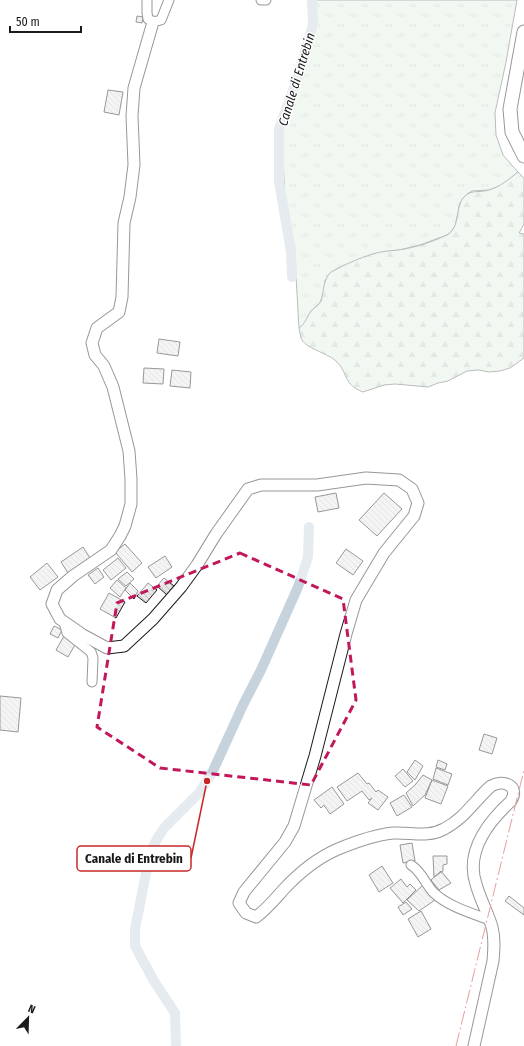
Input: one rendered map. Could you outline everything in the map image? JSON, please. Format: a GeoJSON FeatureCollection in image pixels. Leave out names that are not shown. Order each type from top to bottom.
{"type":"FeatureCollection","features":[{"type":"Feature","properties":{"kind":"main road"},"geometry":{"type":"LineString","coordinates":[[524,32],[510,108],[512,132],[524,156]]}},
{"type":"Feature","properties":{"kind":"street"},"geometry":{"type":"LineString","coordinates":[[147,0],[148,19],[153,22],[161,20],[169,0]]}},
{"type":"Feature","properties":{"kind":"street"},"geometry":{"type":"LineString","coordinates":[[261,0],[266,0]]}},
{"type":"Feature","properties":{"kind":"street"},"geometry":{"type":"LineString","coordinates":[[153,22],[134,88],[132,116],[134,165],[130,197],[124,223],[122,297],[119,312],[97,328],[92,343],[95,355],[104,366],[112,387],[129,451],[131,504],[125,526],[111,550],[73,576],[57,590],[52,604],[60,619],[83,635],[107,648],[124,646],[153,619],[181,587],[248,489],[261,485],[317,485],[366,478],[399,480],[412,489],[418,503],[414,516],[384,553],[356,600],[315,756],[294,826],[285,842],[244,892],[240,903],[246,913],[256,917],[266,910],[272,901],[317,860],[337,850],[372,837],[392,833],[427,834],[443,830],[452,825],[462,816],[491,786],[502,782],[507,784],[512,788],[514,797],[490,822],[483,833],[473,859],[475,884],[490,920],[494,940],[493,961],[474,1046]]}},
{"type":"Feature","properties":{"kind":"street"},"geometry":{"type":"LineString","coordinates":[[64,622],[67,633],[91,652],[93,658],[92,682]]}},
{"type":"Feature","properties":{"kind":"street"},"geometry":{"type":"LineString","coordinates":[[411,865],[416,868],[432,891],[440,898],[490,920]]}},
{"type":"Feature","properties":{"kind":"highlighted area"},"geometry":{"type":"Polygon","coordinates":[[[240,553],[343,599],[356,700],[311,785],[160,768],[97,727],[117,603],[240,553]]]}},
{"type":"Feature","properties":{"kind":"green space"},"geometry":{"type":"Polygon","coordinates":[[[314,0],[517,0],[495,113],[496,135],[503,155],[518,172],[504,184],[489,190],[472,191],[467,194],[460,203],[455,226],[447,235],[420,245],[373,254],[336,269],[325,280],[324,292],[320,303],[312,310],[304,325],[299,328],[295,259],[285,205],[282,131],[284,118],[294,96],[314,29],[314,0]]]}},
{"type":"Feature","properties":{"kind":"green space"},"geometry":{"type":"Polygon","coordinates":[[[518,172],[524,178],[524,224],[519,233],[524,234],[524,358],[510,368],[489,372],[478,370],[467,371],[448,381],[428,387],[395,384],[384,385],[363,392],[352,386],[337,362],[303,342],[299,328],[312,310],[321,301],[326,278],[331,272],[379,252],[417,246],[447,235],[454,227],[461,201],[464,197],[473,192],[493,189],[518,172]]]}},
{"type":"Feature","properties":{"kind":"building"},"geometry":{"type":"Polygon","coordinates":[[[137,16],[143,17],[142,23],[136,22],[137,16]]]}},
{"type":"Feature","properties":{"kind":"building"},"geometry":{"type":"Polygon","coordinates":[[[108,90],[123,92],[119,115],[104,112],[108,90]]]}},
{"type":"Feature","properties":{"kind":"building"},"geometry":{"type":"Polygon","coordinates":[[[159,339],[180,342],[178,356],[157,353],[159,339]]]}},
{"type":"Feature","properties":{"kind":"building"},"geometry":{"type":"Polygon","coordinates":[[[144,368],[164,369],[163,384],[143,383],[144,368]]]}},
{"type":"Feature","properties":{"kind":"building"},"geometry":{"type":"Polygon","coordinates":[[[172,370],[191,372],[190,388],[170,386],[172,370]]]}},
{"type":"Feature","properties":{"kind":"building"},"geometry":{"type":"Polygon","coordinates":[[[336,493],[339,508],[318,512],[315,497],[336,493]]]}},
{"type":"Feature","properties":{"kind":"building"},"geometry":{"type":"Polygon","coordinates":[[[384,493],[402,509],[377,536],[359,520],[384,493]]]}},
{"type":"Feature","properties":{"kind":"building"},"geometry":{"type":"Polygon","coordinates":[[[125,544],[142,563],[132,572],[115,552],[125,544]]]}},
{"type":"Feature","properties":{"kind":"building"},"geometry":{"type":"Polygon","coordinates":[[[83,547],[90,558],[68,573],[61,562],[83,547]]]}},
{"type":"Feature","properties":{"kind":"building"},"geometry":{"type":"Polygon","coordinates":[[[346,549],[363,561],[353,575],[336,563],[346,549]]]}},
{"type":"Feature","properties":{"kind":"building"},"geometry":{"type":"Polygon","coordinates":[[[165,556],[172,567],[156,578],[148,567],[165,556]]]}},
{"type":"Feature","properties":{"kind":"building"},"geometry":{"type":"Polygon","coordinates":[[[118,558],[126,568],[111,580],[103,570],[118,558]]]}},
{"type":"Feature","properties":{"kind":"building"},"geometry":{"type":"Polygon","coordinates":[[[47,563],[58,577],[40,590],[30,577],[47,563]]]}},
{"type":"Feature","properties":{"kind":"building"},"geometry":{"type":"Polygon","coordinates":[[[98,568],[104,577],[95,584],[88,575],[98,568]]]}},
{"type":"Feature","properties":{"kind":"building"},"geometry":{"type":"Polygon","coordinates":[[[127,572],[134,579],[126,586],[118,579],[127,572]]]}},
{"type":"Feature","properties":{"kind":"building"},"geometry":{"type":"Polygon","coordinates":[[[164,578],[174,586],[167,595],[157,586],[164,578]]]}},
{"type":"Feature","properties":{"kind":"building"},"geometry":{"type":"Polygon","coordinates":[[[117,580],[126,588],[120,597],[110,588],[117,580]]]}},
{"type":"Feature","properties":{"kind":"building"},"geometry":{"type":"Polygon","coordinates":[[[130,583],[138,591],[134,599],[125,590],[130,583]]]}},
{"type":"Feature","properties":{"kind":"building"},"geometry":{"type":"Polygon","coordinates":[[[148,583],[157,590],[146,603],[137,596],[148,583]]]}},
{"type":"Feature","properties":{"kind":"building"},"geometry":{"type":"Polygon","coordinates":[[[109,593],[125,602],[116,618],[100,609],[109,593]]]}},
{"type":"Feature","properties":{"kind":"building"},"geometry":{"type":"Polygon","coordinates":[[[54,626],[62,630],[58,638],[50,634],[54,626]]]}},
{"type":"Feature","properties":{"kind":"building"},"geometry":{"type":"Polygon","coordinates":[[[64,636],[76,643],[68,657],[56,650],[64,636]]]}},
{"type":"Feature","properties":{"kind":"building"},"geometry":{"type":"Polygon","coordinates":[[[0,696],[21,698],[18,732],[0,730],[0,696]]]}},
{"type":"Feature","properties":{"kind":"building"},"geometry":{"type":"Polygon","coordinates":[[[484,734],[497,738],[492,754],[479,750],[484,734]]]}},
{"type":"Feature","properties":{"kind":"building"},"geometry":{"type":"Polygon","coordinates":[[[415,760],[423,766],[415,780],[407,772],[415,760]]]}},
{"type":"Feature","properties":{"kind":"building"},"geometry":{"type":"Polygon","coordinates":[[[438,760],[447,764],[445,770],[436,767],[438,760]]]}},
{"type":"Feature","properties":{"kind":"building"},"geometry":{"type":"Polygon","coordinates":[[[436,768],[452,774],[448,785],[433,779],[436,768]]]}},
{"type":"Feature","properties":{"kind":"building"},"geometry":{"type":"Polygon","coordinates":[[[403,769],[413,781],[405,787],[395,776],[403,769]]]}},
{"type":"Feature","properties":{"kind":"building"},"geometry":{"type":"Polygon","coordinates":[[[358,773],[376,792],[378,790],[388,797],[378,810],[368,803],[372,798],[369,800],[362,791],[347,801],[337,787],[358,773]]]}},
{"type":"Feature","properties":{"kind":"building"},"geometry":{"type":"Polygon","coordinates":[[[423,775],[432,780],[425,795],[413,806],[406,793],[423,775]]]}},
{"type":"Feature","properties":{"kind":"building"},"geometry":{"type":"Polygon","coordinates":[[[432,780],[448,786],[441,804],[425,798],[432,780]]]}},
{"type":"Feature","properties":{"kind":"building"},"geometry":{"type":"Polygon","coordinates":[[[332,787],[344,804],[330,814],[324,805],[321,808],[314,800],[332,787]]]}},
{"type":"Feature","properties":{"kind":"building"},"geometry":{"type":"Polygon","coordinates":[[[404,795],[412,807],[397,816],[390,803],[404,795]]]}},
{"type":"Feature","properties":{"kind":"building"},"geometry":{"type":"Polygon","coordinates":[[[412,843],[415,861],[403,863],[400,845],[412,843]]]}},
{"type":"Feature","properties":{"kind":"building"},"geometry":{"type":"Polygon","coordinates":[[[433,856],[447,856],[447,864],[443,865],[443,871],[434,877],[433,856]]]}},
{"type":"Feature","properties":{"kind":"building"},"geometry":{"type":"Polygon","coordinates":[[[382,866],[393,883],[379,892],[369,875],[382,866]]]}},
{"type":"Feature","properties":{"kind":"building"},"geometry":{"type":"Polygon","coordinates":[[[441,871],[451,883],[439,890],[431,880],[441,871]]]}},
{"type":"Feature","properties":{"kind":"building"},"geometry":{"type":"Polygon","coordinates":[[[401,879],[407,887],[410,884],[416,890],[403,903],[390,888],[401,879]]]}},
{"type":"Feature","properties":{"kind":"building"},"geometry":{"type":"Polygon","coordinates":[[[423,885],[435,900],[419,911],[407,900],[423,885]]]}},
{"type":"Feature","properties":{"kind":"building"},"geometry":{"type":"Polygon","coordinates":[[[509,896],[524,908],[524,915],[505,901],[509,896]]]}},
{"type":"Feature","properties":{"kind":"building"},"geometry":{"type":"Polygon","coordinates":[[[406,902],[412,909],[403,915],[398,907],[406,902]]]}},
{"type":"Feature","properties":{"kind":"building"},"geometry":{"type":"Polygon","coordinates":[[[421,911],[431,929],[418,937],[408,919],[421,911]]]}},
{"type":"Feature","properties":{"kind":"waterway","name":"Canale di Entrebin"},"geometry":{"type":"LineString","coordinates":[[292,277],[291,252],[279,182],[279,129],[298,77],[313,24],[312,0]]}},
{"type":"Feature","properties":{"kind":"waterway","name":"Canale di Entrebin"},"geometry":{"type":"LineString","coordinates":[[176,1046],[175,1013],[154,981],[135,946],[135,929],[150,853],[164,828],[199,793],[212,773],[243,705],[261,670],[298,587],[308,557],[309,527]]}},
{"type":"Feature","properties":{"kind":"power"},"geometry":{"type":"LineString","coordinates":[[456,1046],[524,770]]}},
{"type":"Feature","properties":{"kind":"place","name":"Canale di Entrebin"},"geometry":{"type":"Point","coordinates":[207,781]}}]}
